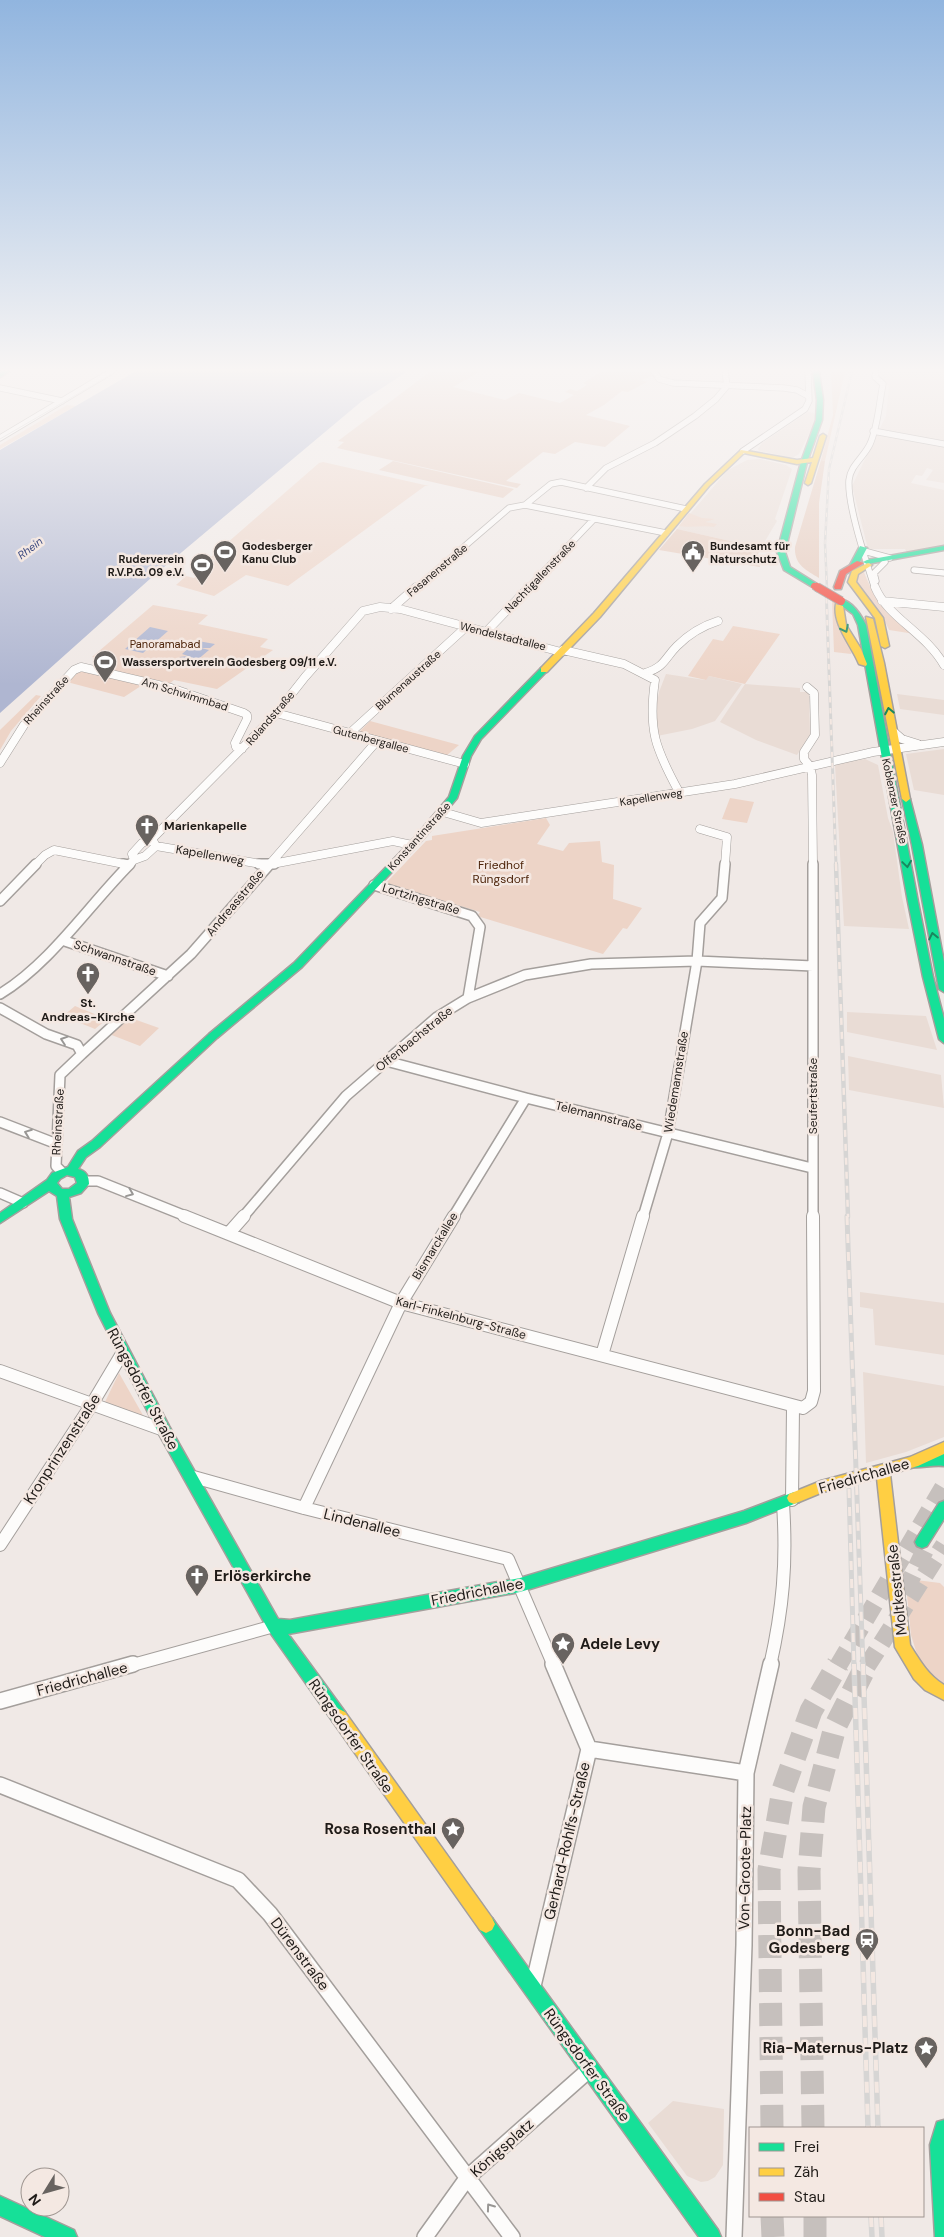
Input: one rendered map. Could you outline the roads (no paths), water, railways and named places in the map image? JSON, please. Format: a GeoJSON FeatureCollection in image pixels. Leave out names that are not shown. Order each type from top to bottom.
{"type":"FeatureCollection","features":[{"type":"Feature","properties":{"kind":"main road","name":"Konstantinstraße"},"geometry":{"type":"LineString","coordinates":[[74,1174],[96,1148],[96,1144],[200,1048],[298,965],[443,812],[453,798],[472,746],[478,738],[607,604],[686,509],[717,475]]}},
{"type":"Feature","properties":{"kind":"main road","name":"Koblenzer Straße"},"geometry":{"type":"LineString","coordinates":[[801,475],[781,552],[788,568],[859,607],[870,621],[894,732],[888,767],[928,977],[944,1039]]}},
{"type":"Feature","properties":{"kind":"main road"},"geometry":{"type":"LineString","coordinates":[[877,708],[868,686],[861,658],[842,624],[841,575],[866,557],[888,560],[944,550]]}},
{"type":"Feature","properties":{"kind":"main road"},"geometry":{"type":"LineString","coordinates":[[866,557],[855,573],[852,582],[856,590],[877,614],[883,626],[888,680],[885,689]]}},
{"type":"Feature","properties":{"kind":"main road","name":"Koblenzer Straße"},"geometry":{"type":"LineString","coordinates":[[840,597],[856,613],[862,625],[877,708],[917,844],[928,911],[944,986]]}},
{"type":"Feature","properties":{"kind":"main road"},"geometry":{"type":"LineString","coordinates":[[0,1219],[23,1204],[26,1198],[56,1189],[77,1190],[74,1174],[54,1177],[56,1189]]}},
{"type":"Feature","properties":{"kind":"main road","name":"Rüngsdorfer Straße"},"geometry":{"type":"LineString","coordinates":[[56,1189],[104,1314],[164,1430],[274,1626],[711,2237]]}},
{"type":"Feature","properties":{"kind":"main road","name":"Friedrichallee"},"geometry":{"type":"LineString","coordinates":[[274,1626],[290,1627],[520,1584],[746,1517],[788,1502],[821,1487],[913,1462],[944,1448]]}},
{"type":"Feature","properties":{"kind":"main road"},"geometry":{"type":"LineString","coordinates":[[913,1462],[933,1458],[944,1460]]}},
{"type":"Feature","properties":{"kind":"main road","name":"Moltkestraße"},"geometry":{"type":"LineString","coordinates":[[883,1470],[903,1647],[915,1670],[924,1681],[944,1694]]}},
{"type":"Feature","properties":{"kind":"main road"},"geometry":{"type":"LineString","coordinates":[[944,1506],[924,1545],[944,1522]]}},
{"type":"Feature","properties":{"kind":"main road"},"geometry":{"type":"LineString","coordinates":[[944,2129],[939,2145],[944,2236]]}},
{"type":"Feature","properties":{"kind":"main road"},"geometry":{"type":"LineString","coordinates":[[0,2206],[67,2237]]}},
{"type":"Feature","properties":{"kind":"street"},"geometry":{"type":"LineString","coordinates":[[586,488],[599,475]]}},
{"type":"Feature","properties":{"kind":"street"},"geometry":{"type":"LineString","coordinates":[[850,475],[848,481],[876,592],[892,611],[928,640],[944,665]]}},
{"type":"Feature","properties":{"kind":"street","name":"Fasanenstraße"},"geometry":{"type":"LineString","coordinates":[[391,609],[509,508],[525,505],[551,484],[556,483],[586,488]]}},
{"type":"Feature","properties":{"kind":"street"},"geometry":{"type":"LineString","coordinates":[[586,488],[686,509]]}},
{"type":"Feature","properties":{"kind":"street"},"geometry":{"type":"LineString","coordinates":[[525,505],[666,533]]}},
{"type":"Feature","properties":{"kind":"street","name":"Nachtigallenstraße"},"geometry":{"type":"LineString","coordinates":[[486,632],[593,520]]}},
{"type":"Feature","properties":{"kind":"street"},"geometry":{"type":"LineString","coordinates":[[876,592],[878,586],[874,573],[877,568],[888,560]]}},
{"type":"Feature","properties":{"kind":"street"},"geometry":{"type":"LineString","coordinates":[[914,570],[944,573]]}},
{"type":"Feature","properties":{"kind":"street"},"geometry":{"type":"LineString","coordinates":[[882,601],[944,608]]}},
{"type":"Feature","properties":{"kind":"street","name":"Rolandstraße"},"geometry":{"type":"LineString","coordinates":[[0,994],[14,986],[62,940],[93,903],[131,863],[132,854],[142,843],[154,843],[276,713],[363,611],[380,607],[391,609]]}},
{"type":"Feature","properties":{"kind":"street","name":"Wendelstadtallee"},"geometry":{"type":"LineString","coordinates":[[391,609],[396,612],[464,629],[562,651]]}},
{"type":"Feature","properties":{"kind":"street"},"geometry":{"type":"LineString","coordinates":[[645,673],[659,669],[674,648],[698,629],[718,621]]}},
{"type":"Feature","properties":{"kind":"street","name":"Wendelstadtallee"},"geometry":{"type":"LineString","coordinates":[[464,629],[486,632],[562,651]]}},
{"type":"Feature","properties":{"kind":"street","name":"Blumenaustraße"},"geometry":{"type":"LineString","coordinates":[[350,733],[464,629]]}},
{"type":"Feature","properties":{"kind":"street"},"geometry":{"type":"LineString","coordinates":[[562,651],[645,673],[655,680],[650,722],[653,742],[678,792]]}},
{"type":"Feature","properties":{"kind":"street","name":"Am Schwimmbad"},"geometry":{"type":"LineString","coordinates":[[81,667],[171,688],[244,712],[247,715],[247,719],[235,743],[236,747],[242,750]]}},
{"type":"Feature","properties":{"kind":"street","name":"Rheinstraße"},"geometry":{"type":"LineString","coordinates":[[0,763],[12,740],[32,714],[74,670],[81,667]]}},
{"type":"Feature","properties":{"kind":"street","name":"Seufertstraße"},"geometry":{"type":"LineString","coordinates":[[793,1407],[803,1408],[812,1402],[814,1391],[812,1168],[813,834],[812,775],[810,766],[804,759],[804,752],[816,735],[814,693],[807,687]]}},
{"type":"Feature","properties":{"kind":"street","name":"Gutenbergallee"},"geometry":{"type":"LineString","coordinates":[[276,713],[465,764]]}},
{"type":"Feature","properties":{"kind":"street"},"geometry":{"type":"LineString","coordinates":[[894,732],[906,740],[924,745]]}},
{"type":"Feature","properties":{"kind":"street","name":"Andreasstraße"},"geometry":{"type":"LineString","coordinates":[[82,1054],[191,954],[377,740]]}},
{"type":"Feature","properties":{"kind":"street","name":"Kapellenweg"},"geometry":{"type":"LineString","coordinates":[[443,812],[481,823],[736,784],[858,755],[944,742]]}},
{"type":"Feature","properties":{"kind":"street"},"geometry":{"type":"LineString","coordinates":[[858,755],[875,759],[888,767]]}},
{"type":"Feature","properties":{"kind":"street","name":"Wiedemannstraße"},"geometry":{"type":"LineString","coordinates":[[602,1355],[668,1133],[696,961],[700,923],[717,907],[724,892],[727,837],[700,830]]}},
{"type":"Feature","properties":{"kind":"street","name":"Kapellenweg"},"geometry":{"type":"LineString","coordinates":[[154,843],[267,865],[392,841],[412,845]]}},
{"type":"Feature","properties":{"kind":"street"},"geometry":{"type":"LineString","coordinates":[[0,901],[45,855],[54,850],[131,863]]}},
{"type":"Feature","properties":{"kind":"street","name":"Lortzingstraße"},"geometry":{"type":"LineString","coordinates":[[374,885],[464,912],[477,921],[480,927],[468,998]]}},
{"type":"Feature","properties":{"kind":"street","name":"Schwannstraße"},"geometry":{"type":"LineString","coordinates":[[62,940],[168,976]]}},
{"type":"Feature","properties":{"kind":"street","name":"Offenbachstraße"},"geometry":{"type":"LineString","coordinates":[[229,1233],[346,1096],[437,1017],[468,998],[493,986],[525,975],[591,964],[696,961],[813,966]]}},
{"type":"Feature","properties":{"kind":"street"},"geometry":{"type":"LineString","coordinates":[[928,977],[944,986]]}},
{"type":"Feature","properties":{"kind":"street"},"geometry":{"type":"LineString","coordinates":[[0,1008],[46,1034],[77,1045],[82,1054]]}},
{"type":"Feature","properties":{"kind":"street","name":"Rheinstraße"},"geometry":{"type":"LineString","coordinates":[[74,1174],[56,1166],[60,1074],[82,1054]]}},
{"type":"Feature","properties":{"kind":"street","name":"Telemannstraße"},"geometry":{"type":"LineString","coordinates":[[386,1060],[526,1098],[812,1168]]}},
{"type":"Feature","properties":{"kind":"street","name":"Bismarckallee"},"geometry":{"type":"LineString","coordinates":[[304,1508],[401,1303],[526,1098]]}},
{"type":"Feature","properties":{"kind":"street"},"geometry":{"type":"LineString","coordinates":[[0,1122],[57,1144]]}},
{"type":"Feature","properties":{"kind":"street","name":"Karl-Finkelnburg-Straße"},"geometry":{"type":"LineString","coordinates":[[74,1174],[98,1181],[401,1303],[793,1407]]}},
{"type":"Feature","properties":{"kind":"street"},"geometry":{"type":"LineString","coordinates":[[0,1193],[23,1204]]}},
{"type":"Feature","properties":{"kind":"street","name":"Kronprinzenstraße"},"geometry":{"type":"LineString","coordinates":[[0,1545],[92,1404],[123,1352]]}},
{"type":"Feature","properties":{"kind":"street"},"geometry":{"type":"LineString","coordinates":[[0,1371],[164,1430]]}},
{"type":"Feature","properties":{"kind":"street"},"geometry":{"type":"LineString","coordinates":[[788,1502],[793,1407]]}},
{"type":"Feature","properties":{"kind":"street","name":"Lindenallee"},"geometry":{"type":"LineString","coordinates":[[190,1476],[304,1508],[508,1559],[520,1584]]}},
{"type":"Feature","properties":{"kind":"street","name":"Von-Groote-Platz"},"geometry":{"type":"LineString","coordinates":[[734,2237],[744,1945],[746,1773],[778,1632],[784,1591],[788,1502]]}},
{"type":"Feature","properties":{"kind":"street","name":"Gerhard-Rohlfs-Straße"},"geometry":{"type":"LineString","coordinates":[[520,1584],[589,1749],[532,1989]]}},
{"type":"Feature","properties":{"kind":"street","name":"Friedrichallee"},"geometry":{"type":"LineString","coordinates":[[0,1701],[274,1626]]}},
{"type":"Feature","properties":{"kind":"street"},"geometry":{"type":"LineString","coordinates":[[589,1749],[746,1773]]}},
{"type":"Feature","properties":{"kind":"street","name":"Dürenstraße"},"geometry":{"type":"LineString","coordinates":[[0,1785],[238,1880],[270,1914],[512,2237]]}},
{"type":"Feature","properties":{"kind":"street","name":"Königsplatz"},"geometry":{"type":"LineString","coordinates":[[425,2237],[468,2177],[590,2069]]}},
{"type":"Feature","properties":{"kind":"water","name":"Rhein"},"geometry":{"type":"Polygon","coordinates":[[[0,475],[273,475],[151,578],[0,713],[0,475]]]}},
{"type":"Feature","properties":{"kind":"water"},"geometry":{"type":"Polygon","coordinates":[[[150,627],[168,631],[143,653],[125,649],[150,627]]]}},
{"type":"Feature","properties":{"kind":"water"},"geometry":{"type":"Polygon","coordinates":[[[198,641],[215,644],[210,648],[201,648],[209,650],[196,661],[179,657],[188,656],[182,654],[191,646],[198,646],[193,645],[198,641]]]}},
{"type":"Feature","properties":{"kind":"tunnel"},"geometry":{"type":"LineString","coordinates":[[838,1666],[944,1486]]}},
{"type":"Feature","properties":{"kind":"tunnel"},"geometry":{"type":"LineString","coordinates":[[867,1666],[944,1545]]}},
{"type":"Feature","properties":{"kind":"tunnel"},"geometry":{"type":"LineString","coordinates":[[905,1591],[926,1548]]}},
{"type":"Feature","properties":{"kind":"tunnel"},"geometry":{"type":"LineString","coordinates":[[772,2127],[769,1870],[783,1790],[811,1711],[838,1664]]}},
{"type":"Feature","properties":{"kind":"tunnel"},"geometry":{"type":"LineString","coordinates":[[813,2127],[809,1871],[814,1807],[835,1727],[867,1664]]}},
{"type":"Feature","properties":{"kind":"tunnel"},"geometry":{"type":"LineString","coordinates":[[772,2217],[773,2237]]}},
{"type":"Feature","properties":{"kind":"tunnel"},"geometry":{"type":"LineString","coordinates":[[815,2217],[815,2237]]}},
{"type":"Feature","properties":{"kind":"railway"},"geometry":{"type":"LineString","coordinates":[[827,589],[825,543],[829,475]]}},
{"type":"Feature","properties":{"kind":"railway"},"geometry":{"type":"LineString","coordinates":[[826,587],[836,865]]}},
{"type":"Feature","properties":{"kind":"railway"},"geometry":{"type":"LineString","coordinates":[[836,864],[848,1217]]}},
{"type":"Feature","properties":{"kind":"railway"},"geometry":{"type":"LineString","coordinates":[[847,1216],[863,1666]]}},
{"type":"Feature","properties":{"kind":"railway"},"geometry":{"type":"LineString","coordinates":[[849,1489],[854,1666]]}},
{"type":"Feature","properties":{"kind":"railway"},"geometry":{"type":"LineString","coordinates":[[854,1664],[868,2127]]}},
{"type":"Feature","properties":{"kind":"railway"},"geometry":{"type":"LineString","coordinates":[[863,1664],[878,2127]]}},
{"type":"Feature","properties":{"kind":"railway"},"geometry":{"type":"LineString","coordinates":[[871,2217],[872,2237]]}},
{"type":"Feature","properties":{"kind":"railway"},"geometry":{"type":"LineString","coordinates":[[881,2217],[882,2237]]}},
{"type":"Feature","properties":{"kind":"place","name":"Godesberger Kanu Club"},"geometry":{"type":"Point","coordinates":[225,573]}},
{"type":"Feature","properties":{"kind":"place","name":"Bundesamt für Naturschutz"},"geometry":{"type":"Point","coordinates":[693,573]}},
{"type":"Feature","properties":{"kind":"place","name":"Ruderverein R.V.P.G. 09 e.V."},"geometry":{"type":"Point","coordinates":[202,586]}},
{"type":"Feature","properties":{"kind":"place","name":"Wassersportverein Godesberg 09/11 e.V."},"geometry":{"type":"Point","coordinates":[105,683]}},
{"type":"Feature","properties":{"kind":"place","name":"Marienkapelle"},"geometry":{"type":"Point","coordinates":[147,847]}},
{"type":"Feature","properties":{"kind":"place","name":"St. Andreas-Kirche"},"geometry":{"type":"Point","coordinates":[88,995]}},
{"type":"Feature","properties":{"kind":"place","name":"Erlöserkirche"},"geometry":{"type":"Point","coordinates":[197,1597]}},
{"type":"Feature","properties":{"kind":"place","name":"Adele Levy"},"geometry":{"type":"Point","coordinates":[563,1665]}},
{"type":"Feature","properties":{"kind":"place","name":"Rosa Rosenthal"},"geometry":{"type":"Point","coordinates":[453,1850]}},
{"type":"Feature","properties":{"kind":"place","name":"Bonn-Bad Godesberg"},"geometry":{"type":"Point","coordinates":[867,1961]}},
{"type":"Feature","properties":{"kind":"place","name":"Ria-Maternus-Platz"},"geometry":{"type":"Point","coordinates":[926,2069]}},
{"type":"Feature","properties":{"kind":"park label","name":"Panoramabad"},"geometry":{"type":"Point","coordinates":[165,644]}},
{"type":"Feature","properties":{"kind":"park label","name":"Friedhof Rüngsdorf"},"geometry":{"type":"Point","coordinates":[501,872]}}]}
